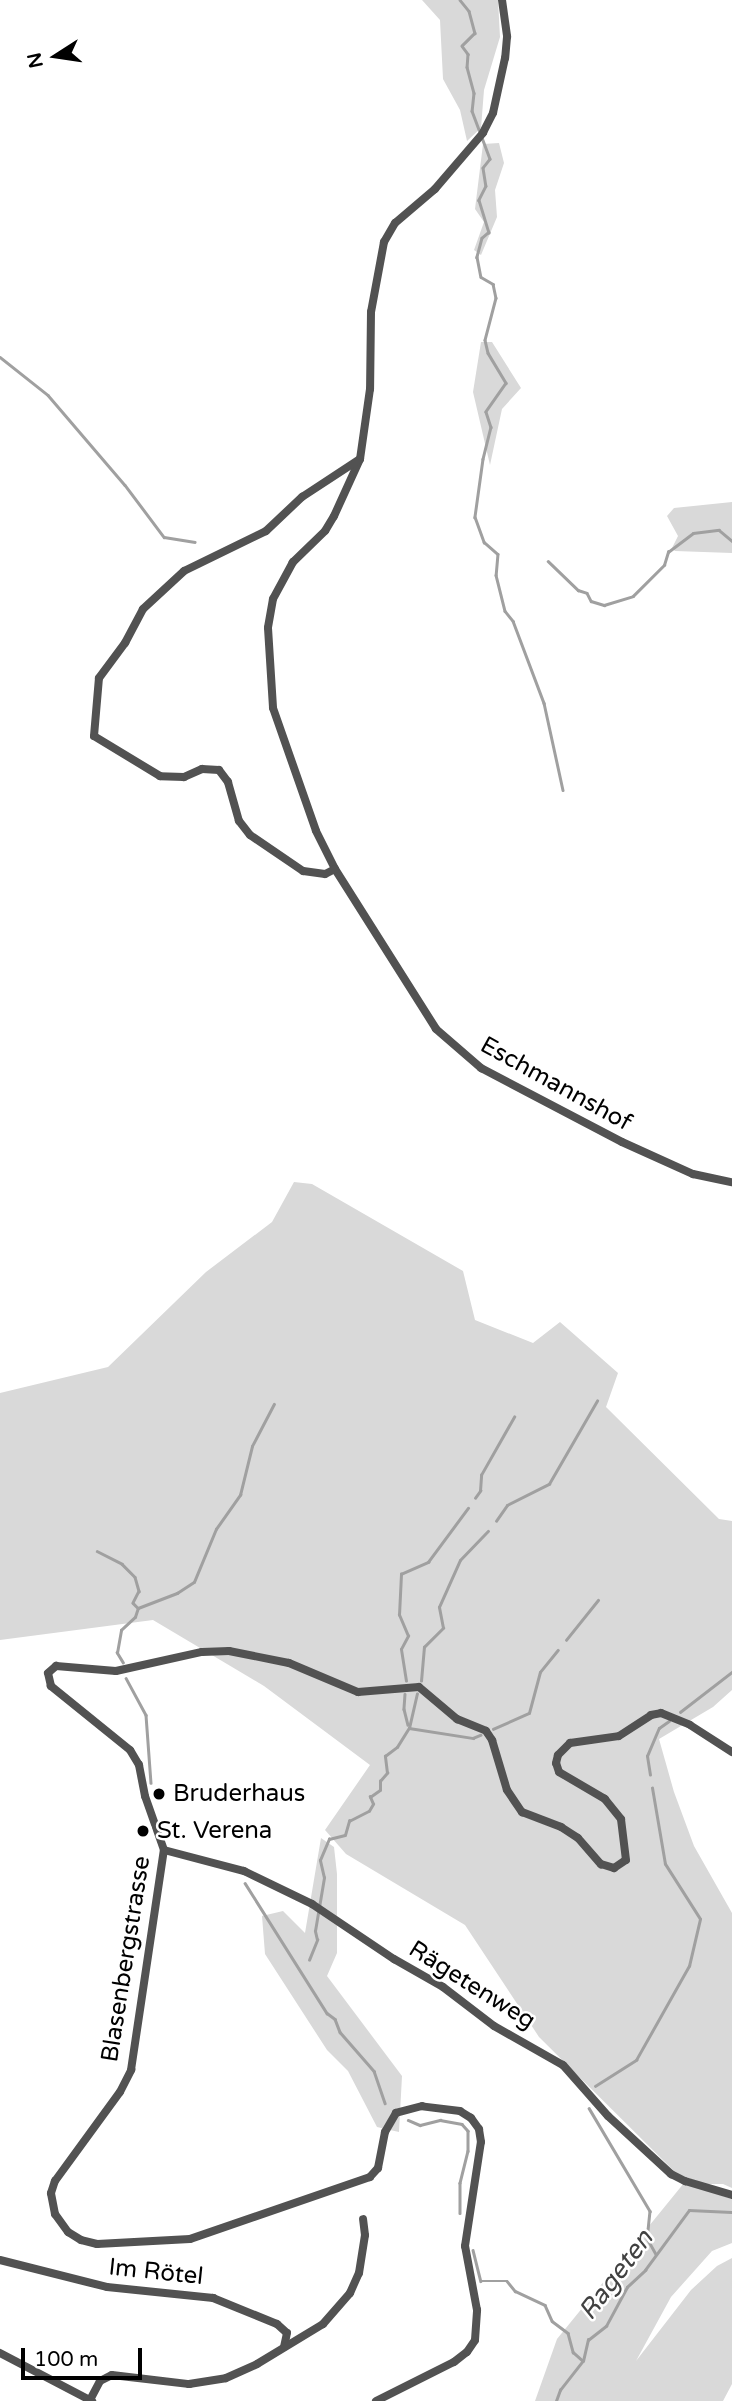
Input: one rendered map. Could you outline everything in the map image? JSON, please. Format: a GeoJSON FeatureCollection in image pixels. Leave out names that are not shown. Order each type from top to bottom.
{"type":"FeatureCollection","features":[{"type":"Feature","properties":{"kind":"street","name":"Eschmannshof"},"geometry":{"type":"LineString","coordinates":[[502,0],[507,37],[493,113],[481,137],[435,188],[395,223],[384,242],[371,312],[370,389],[360,459],[334,516],[284,576],[273,599],[268,628],[273,708],[316,831],[335,869],[436,1029],[481,1068],[664,1164],[693,1174],[732,1182]]}},
{"type":"Feature","properties":{"kind":"street"},"geometry":{"type":"LineString","coordinates":[[335,869],[325,874],[303,871],[250,835],[239,821],[228,782],[219,770],[202,769],[184,777],[160,776],[94,736],[99,678],[125,643],[144,609],[184,571],[266,531],[302,497],[360,459]]}},
{"type":"Feature","properties":{"kind":"street","name":"Blasenbergstrasse"},"geometry":{"type":"LineString","coordinates":[[380,2399],[454,2362],[467,2352],[475,2340],[477,2310],[465,2246],[481,2143],[479,2129],[471,2118],[460,2111],[422,2106],[396,2113],[385,2132],[378,2168],[370,2177],[190,2239],[97,2244],[81,2240],[68,2232],[54,2214],[51,2193],[55,2181],[120,2092],[131,2070],[163,1850],[145,1796],[139,1765],[117,1736],[51,1686],[48,1674],[51,1668],[61,1665],[117,1671],[201,1652],[229,1651],[289,1663],[358,1692],[419,1687],[457,1719],[486,1731],[492,1740],[507,1790],[522,1812],[561,1827],[578,1838],[601,1864],[614,1868],[626,1860],[621,1819],[605,1799],[559,1772],[556,1763],[558,1755],[570,1743],[619,1736],[651,1715],[661,1713],[690,1725],[732,1752]]}},
{"type":"Feature","properties":{"kind":"street","name":"Rägetenweg"},"geometry":{"type":"LineString","coordinates":[[163,1850],[244,1871],[325,1911],[394,1959],[443,1987],[494,2026],[563,2065],[608,2116],[661,2166],[685,2181],[732,2195]]}},
{"type":"Feature","properties":{"kind":"street"},"geometry":{"type":"LineString","coordinates":[[0,2353],[91,2400],[100,2381],[112,2375],[206,2383],[241,2372],[323,2324],[350,2293],[359,2270],[365,2235],[363,2219]]}},
{"type":"Feature","properties":{"kind":"street","name":"Im Rötel"},"geometry":{"type":"LineString","coordinates":[[0,2260],[107,2287],[213,2298],[277,2324],[289,2338],[284,2347]]}},
{"type":"Feature","properties":{"kind":"shaded area"},"geometry":{"type":"Polygon","coordinates":[[[422,0],[498,0],[500,37],[484,90],[481,128],[467,141],[460,110],[443,79],[440,20],[422,0]]]}},
{"type":"Feature","properties":{"kind":"shaded area"},"geometry":{"type":"Polygon","coordinates":[[[499,143],[504,163],[495,190],[497,217],[481,255],[474,250],[484,222],[475,209],[483,144],[499,143]]]}},
{"type":"Feature","properties":{"kind":"shaded area"},"geometry":{"type":"Polygon","coordinates":[[[481,342],[492,342],[521,388],[502,409],[490,465],[473,392],[481,342]]]}},
{"type":"Feature","properties":{"kind":"shaded area"},"geometry":{"type":"Polygon","coordinates":[[[732,502],[732,553],[675,551],[672,548],[678,536],[667,516],[674,508],[732,502]]]}},
{"type":"Feature","properties":{"kind":"shaded area"},"geometry":{"type":"Polygon","coordinates":[[[294,1182],[312,1184],[463,1271],[475,1320],[533,1343],[560,1322],[618,1373],[606,1407],[719,1519],[732,1521],[732,1690],[713,1707],[659,1739],[674,1792],[694,1846],[732,1913],[732,2188],[723,2184],[705,2184],[677,2174],[539,2037],[465,1925],[346,1854],[325,1830],[370,1765],[264,1686],[153,1620],[0,1640],[0,1393],[108,1367],[206,1272],[272,1222],[294,1182]]]}},
{"type":"Feature","properties":{"kind":"shaded area"},"geometry":{"type":"Polygon","coordinates":[[[321,1838],[334,1847],[337,1874],[337,1953],[327,1976],[402,2076],[399,2132],[377,2127],[348,2071],[327,2050],[265,1954],[262,1916],[283,1911],[305,1933],[321,1838]]]}},
{"type":"Feature","properties":{"kind":"shaded area"},"geometry":{"type":"Polygon","coordinates":[[[684,2183],[732,2199],[732,2243],[712,2251],[671,2297],[636,2361],[691,2290],[717,2266],[732,2258],[732,2384],[723,2401],[535,2401],[557,2339],[684,2183]]]}},
{"type":"Feature","properties":{"kind":"waterway"},"geometry":{"type":"LineString","coordinates":[[460,0],[469,11],[475,33],[462,46],[468,54],[467,67],[474,93],[472,111],[490,159],[483,168],[486,186],[479,200],[489,232],[482,238],[477,257],[481,277],[493,284],[496,298],[485,340],[488,353],[506,383],[486,412],[491,427],[483,459],[475,517],[484,542],[498,554],[496,575],[505,611],[513,621],[544,703],[563,790]]}},
{"type":"Feature","properties":{"kind":"waterway"},"geometry":{"type":"LineString","coordinates":[[0,357],[48,395],[125,485],[164,537],[195,542]]}},
{"type":"Feature","properties":{"kind":"waterway"},"geometry":{"type":"LineString","coordinates":[[548,561],[578,590],[587,593],[591,601],[604,605],[633,596],[664,565],[668,552],[693,533],[719,530],[732,541]]}},
{"type":"Feature","properties":{"kind":"waterway"},"geometry":{"type":"LineString","coordinates":[[496,1521],[507,1505],[549,1484],[597,1401]]}},
{"type":"Feature","properties":{"kind":"waterway"},"geometry":{"type":"LineString","coordinates":[[123,1663],[117,1653],[121,1630],[135,1617],[138,1608],[177,1593],[194,1582],[216,1529],[240,1495],[252,1446],[274,1404]]}},
{"type":"Feature","properties":{"kind":"waterway"},"geometry":{"type":"LineString","coordinates":[[475,1498],[480,1491],[481,1475],[514,1417]]}},
{"type":"Feature","properties":{"kind":"waterway"},"geometry":{"type":"LineString","coordinates":[[406,1681],[401,1649],[408,1636],[399,1615],[401,1574],[428,1562],[468,1508]]}},
{"type":"Feature","properties":{"kind":"waterway"},"geometry":{"type":"LineString","coordinates":[[421,1681],[424,1647],[443,1628],[439,1607],[460,1560],[488,1531]]}},
{"type":"Feature","properties":{"kind":"waterway"},"geometry":{"type":"LineString","coordinates":[[97,1551],[122,1564],[135,1577],[139,1591],[133,1603],[138,1608]]}},
{"type":"Feature","properties":{"kind":"waterway"},"geometry":{"type":"LineString","coordinates":[[566,1640],[598,1600]]}},
{"type":"Feature","properties":{"kind":"waterway"},"geometry":{"type":"LineString","coordinates":[[493,1729],[529,1713],[540,1672],[558,1650]]}},
{"type":"Feature","properties":{"kind":"waterway"},"geometry":{"type":"LineString","coordinates":[[680,1712],[732,1672]]}},
{"type":"Feature","properties":{"kind":"waterway"},"geometry":{"type":"LineString","coordinates":[[126,1678],[146,1715],[151,1783]]}},
{"type":"Feature","properties":{"kind":"waterway"},"geometry":{"type":"LineString","coordinates":[[405,1694],[404,1709],[408,1725]]}},
{"type":"Feature","properties":{"kind":"waterway"},"geometry":{"type":"LineString","coordinates":[[309,1960],[317,1940],[315,1931],[324,1878],[320,1860],[329,1839],[345,1835],[349,1821],[369,1811],[373,1804],[370,1797],[380,1790],[380,1781],[387,1773],[385,1756],[397,1747],[409,1728],[417,1694]]}},
{"type":"Feature","properties":{"kind":"waterway"},"geometry":{"type":"LineString","coordinates":[[650,1775],[647,1756],[659,1728],[669,1721]]}},
{"type":"Feature","properties":{"kind":"waterway"},"geometry":{"type":"LineString","coordinates":[[409,1728],[473,1738],[480,1735]]}},
{"type":"Feature","properties":{"kind":"waterway"},"geometry":{"type":"LineString","coordinates":[[595,2086],[636,2060],[689,1966],[700,1919],[665,1864],[652,1788]]}},
{"type":"Feature","properties":{"kind":"waterway"},"geometry":{"type":"LineString","coordinates":[[245,1883],[327,2013],[335,2019],[340,2032],[374,2071],[385,2103]]}},
{"type":"Feature","properties":{"kind":"waterway"},"geometry":{"type":"LineString","coordinates":[[589,2108],[650,2211],[647,2238],[656,2254]]}},
{"type":"Feature","properties":{"kind":"waterway"},"geometry":{"type":"LineString","coordinates":[[408,2120],[420,2125],[440,2120],[462,2124],[468,2131],[468,2151],[460,2183],[460,2213]]}},
{"type":"Feature","properties":{"kind":"waterway","name":"Rageten"},"geometry":{"type":"LineString","coordinates":[[556,2401],[560,2390],[583,2361],[588,2340],[606,2326],[627,2287],[645,2270],[689,2210],[732,2212]]}},
{"type":"Feature","properties":{"kind":"waterway"},"geometry":{"type":"LineString","coordinates":[[473,2250],[481,2281],[507,2281],[515,2291],[545,2305],[552,2321],[568,2333],[573,2352],[583,2361]]}},
{"type":"Feature","properties":{"kind":"place","name":"Bruderhaus"},"geometry":{"type":"Point","coordinates":[159,1794]}},
{"type":"Feature","properties":{"kind":"place","name":"St. Verena"},"geometry":{"type":"Point","coordinates":[143,1831]}}]}
